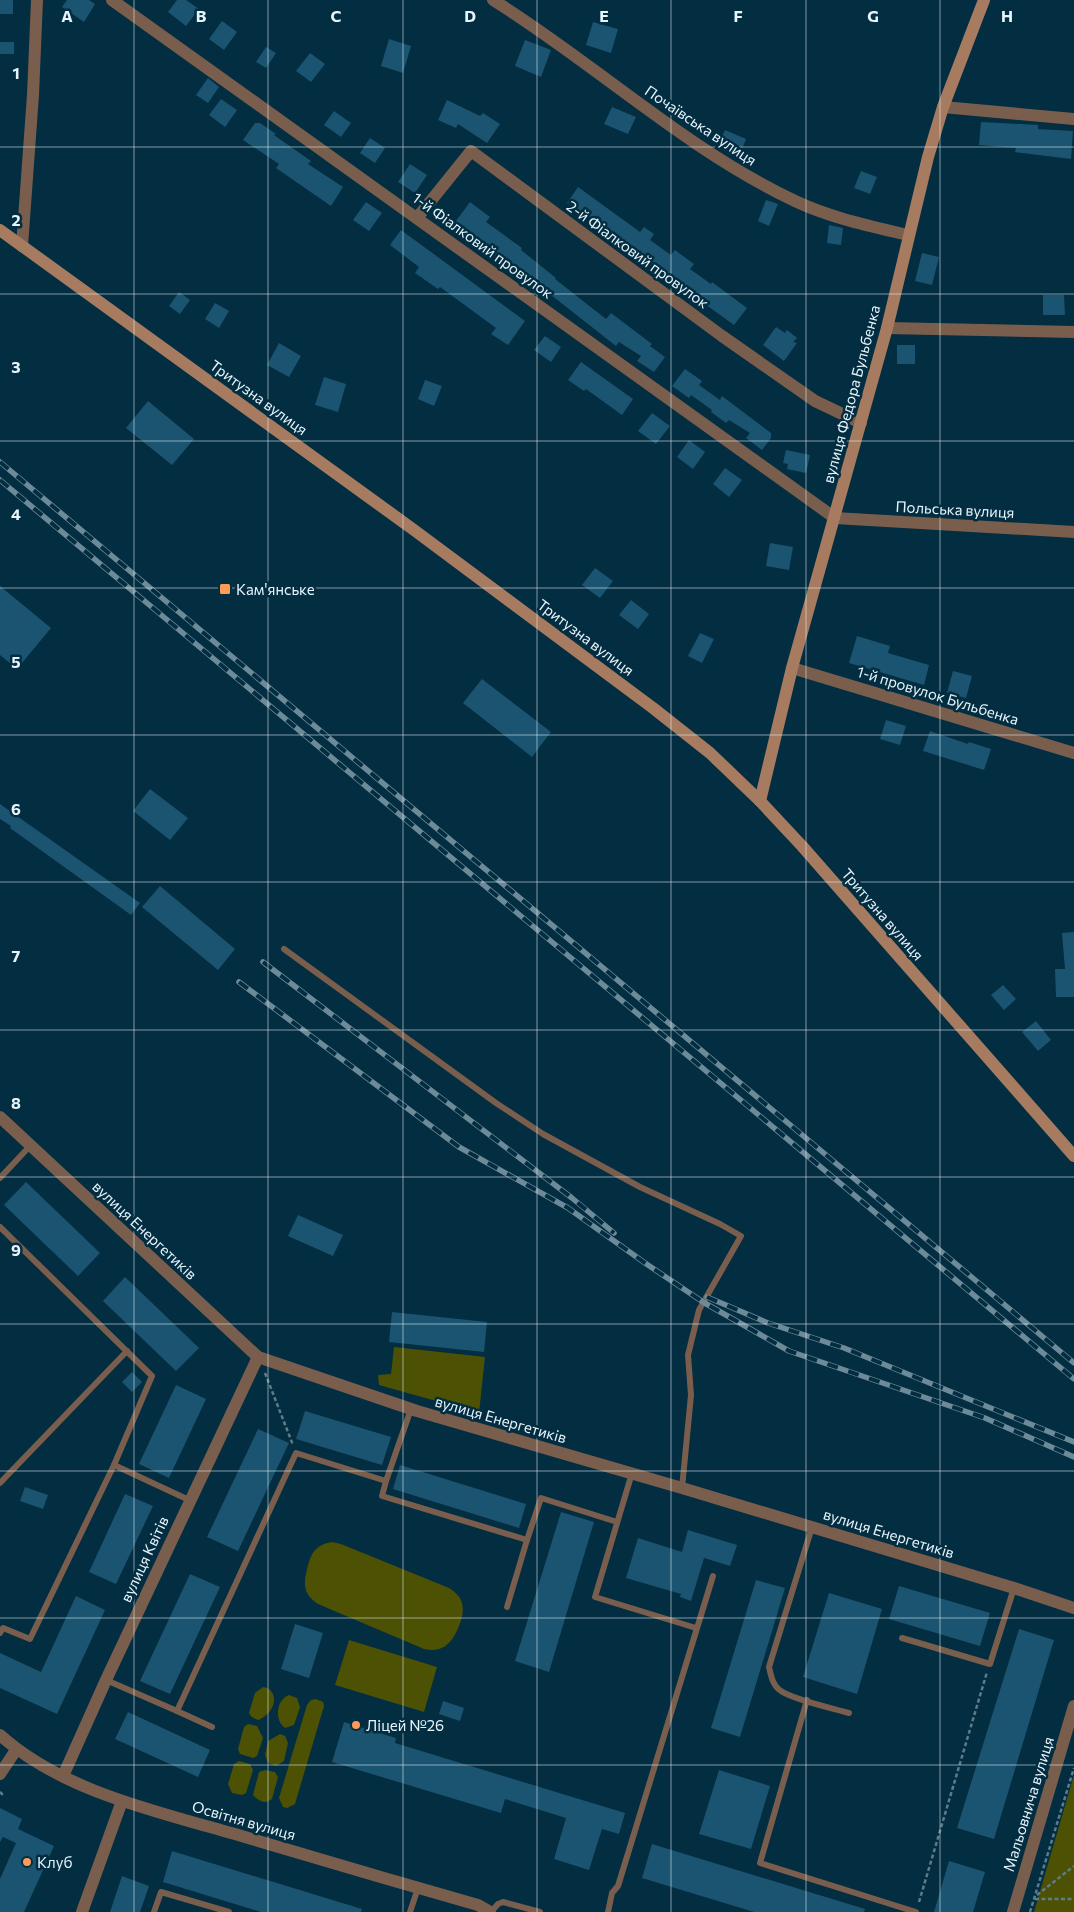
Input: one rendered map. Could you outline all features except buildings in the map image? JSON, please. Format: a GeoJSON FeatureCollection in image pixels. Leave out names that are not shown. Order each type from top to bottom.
{"type":"FeatureCollection","features":[{"type":"Feature","properties":{"kind":"street"},"geometry":{"type":"LineString","coordinates":[[22,246],[38,0]]}},
{"type":"Feature","properties":{"kind":"street","name":"1-й Фіалковий провулок"},"geometry":{"type":"LineString","coordinates":[[112,0],[834,518]]}},
{"type":"Feature","properties":{"kind":"street","name":"Почаївська вулиця"},"geometry":{"type":"LineString","coordinates":[[494,0],[587,64],[680,134],[745,175],[797,202],[853,222],[908,235]]}},
{"type":"Feature","properties":{"kind":"street","name":"вулиця Федора Бульбенка"},"geometry":{"type":"LineString","coordinates":[[760,801],[792,668],[887,328],[908,235],[943,107],[983,0]]}},
{"type":"Feature","properties":{"kind":"street"},"geometry":{"type":"LineString","coordinates":[[943,107],[1074,119]]}},
{"type":"Feature","properties":{"kind":"street","name":"2-й Фіалковий провулок"},"geometry":{"type":"LineString","coordinates":[[417,218],[471,151],[730,342],[815,401],[861,423]]}},
{"type":"Feature","properties":{"kind":"street","name":"Тритузна вулиця"},"geometry":{"type":"LineString","coordinates":[[0,230],[406,524],[654,708],[710,753],[760,801],[1074,1156]]}},
{"type":"Feature","properties":{"kind":"street"},"geometry":{"type":"LineString","coordinates":[[887,328],[1074,332]]}},
{"type":"Feature","properties":{"kind":"street","name":"Польська вулиця"},"geometry":{"type":"LineString","coordinates":[[834,518],[1074,532]]}},
{"type":"Feature","properties":{"kind":"street","name":"1-й провулок Бульбенка"},"geometry":{"type":"LineString","coordinates":[[792,668],[1074,753]]}},
{"type":"Feature","properties":{"kind":"street","name":"вулиця Енергетиків"},"geometry":{"type":"LineString","coordinates":[[0,1116],[258,1357],[411,1409],[812,1527],[1074,1608]]}},
{"type":"Feature","properties":{"kind":"street","name":"вулиця Квітів"},"geometry":{"type":"LineString","coordinates":[[63,1776],[106,1680],[258,1357]]}},
{"type":"Feature","properties":{"kind":"street","name":"Мальовнича вулиця"},"geometry":{"type":"LineString","coordinates":[[1013,1912],[1074,1706]]}},
{"type":"Feature","properties":{"kind":"street","name":"Освітня вулиця"},"geometry":{"type":"LineString","coordinates":[[0,1735],[16,1750],[37,1764],[122,1801],[478,1906],[490,1912]]}},
{"type":"Feature","properties":{"kind":"street"},"geometry":{"type":"LineString","coordinates":[[0,1774],[16,1750]]}},
{"type":"Feature","properties":{"kind":"street"},"geometry":{"type":"LineString","coordinates":[[82,1912],[122,1801]]}},
{"type":"Feature","properties":{"kind":"lane"},"geometry":{"type":"LineString","coordinates":[[284,949],[496,1103],[543,1134],[640,1187],[720,1224],[741,1236],[699,1310],[688,1355],[691,1395],[682,1488]]}},
{"type":"Feature","properties":{"kind":"lane"},"geometry":{"type":"LineString","coordinates":[[0,1178],[30,1146]]}},
{"type":"Feature","properties":{"kind":"lane"},"geometry":{"type":"LineString","coordinates":[[0,1227],[152,1376],[114,1465],[30,1639],[1,1629]]}},
{"type":"Feature","properties":{"kind":"lane"},"geometry":{"type":"LineString","coordinates":[[0,1483],[127,1351]]}},
{"type":"Feature","properties":{"kind":"lane"},"geometry":{"type":"LineString","coordinates":[[411,1409],[382,1496],[527,1540]]}},
{"type":"Feature","properties":{"kind":"lane"},"geometry":{"type":"LineString","coordinates":[[177,1712],[296,1453],[386,1481]]}},
{"type":"Feature","properties":{"kind":"lane"},"geometry":{"type":"LineString","coordinates":[[114,1465],[190,1500]]}},
{"type":"Feature","properties":{"kind":"lane"},"geometry":{"type":"LineString","coordinates":[[632,1473],[595,1597],[696,1628]]}},
{"type":"Feature","properties":{"kind":"lane"},"geometry":{"type":"LineString","coordinates":[[507,1607],[541,1498],[617,1522]]}},
{"type":"Feature","properties":{"kind":"lane"},"geometry":{"type":"LineString","coordinates":[[812,1527],[769,1667],[772,1680],[779,1691],[849,1713]]}},
{"type":"Feature","properties":{"kind":"lane"},"geometry":{"type":"LineString","coordinates":[[608,1912],[612,1893],[618,1886],[712,1576]]}},
{"type":"Feature","properties":{"kind":"lane"},"geometry":{"type":"LineString","coordinates":[[902,1638],[990,1664],[1014,1588]]}},
{"type":"Feature","properties":{"kind":"lane"},"geometry":{"type":"LineString","coordinates":[[106,1680],[212,1727]]}},
{"type":"Feature","properties":{"kind":"lane"},"geometry":{"type":"LineString","coordinates":[[807,1700],[760,1863],[916,1911]]}},
{"type":"Feature","properties":{"kind":"lane"},"geometry":{"type":"LineString","coordinates":[[410,1912],[418,1888]]}},
{"type":"Feature","properties":{"kind":"lane"},"geometry":{"type":"LineString","coordinates":[[154,1912],[161,1892],[229,1912]]}},
{"type":"Feature","properties":{"kind":"lane","name":"Освітня вулиця"},"geometry":{"type":"LineString","coordinates":[[490,1912],[503,1902],[540,1912]]}},
{"type":"Feature","properties":{"kind":"path"},"geometry":{"type":"LineString","coordinates":[[258,1357],[296,1453]]}},
{"type":"Feature","properties":{"kind":"path"},"geometry":{"type":"LineString","coordinates":[[916,1911],[990,1664]]}},
{"type":"Feature","properties":{"kind":"path"},"geometry":{"type":"LineString","coordinates":[[1030,1912],[1074,1768]]}},
{"type":"Feature","properties":{"kind":"path"},"geometry":{"type":"LineString","coordinates":[[0,1792],[2,1794],[0,1797]]}},
{"type":"Feature","properties":{"kind":"path"},"geometry":{"type":"LineString","coordinates":[[1036,1897],[1074,1866]]}},
{"type":"Feature","properties":{"kind":"path"},"geometry":{"type":"LineString","coordinates":[[1036,1897],[1074,1899]]}},
{"type":"Feature","properties":{"kind":"shaded area"},"geometry":{"type":"Polygon","coordinates":[[[394,1347],[485,1357],[479,1413],[379,1385],[378,1375],[391,1374],[394,1347]]]}},
{"type":"Feature","properties":{"kind":"shaded area"},"geometry":{"type":"Polygon","coordinates":[[[332,1542],[449,1588],[459,1596],[463,1612],[459,1626],[450,1642],[442,1648],[424,1649],[313,1601],[307,1593],[305,1585],[309,1563],[312,1554],[321,1545],[332,1542]]]}},
{"type":"Feature","properties":{"kind":"shaded area"},"geometry":{"type":"Polygon","coordinates":[[[349,1640],[437,1667],[424,1712],[335,1685],[349,1640]]]}},
{"type":"Feature","properties":{"kind":"shaded area"},"geometry":{"type":"Polygon","coordinates":[[[263,1687],[271,1690],[274,1701],[269,1712],[259,1720],[253,1718],[249,1713],[255,1693],[263,1687]]]}},
{"type":"Feature","properties":{"kind":"shaded area"},"geometry":{"type":"Polygon","coordinates":[[[289,1695],[297,1698],[300,1707],[294,1725],[285,1728],[279,1720],[278,1710],[281,1701],[289,1695]]]}},
{"type":"Feature","properties":{"kind":"shaded area"},"geometry":{"type":"Polygon","coordinates":[[[316,1699],[323,1702],[324,1706],[295,1804],[287,1808],[283,1807],[279,1798],[307,1705],[311,1700],[316,1699]]]}},
{"type":"Feature","properties":{"kind":"shaded area"},"geometry":{"type":"Polygon","coordinates":[[[248,1724],[257,1726],[263,1738],[257,1756],[253,1758],[240,1754],[238,1749],[244,1727],[248,1724]]]}},
{"type":"Feature","properties":{"kind":"shaded area"},"geometry":{"type":"Polygon","coordinates":[[[280,1734],[285,1736],[288,1743],[284,1761],[276,1766],[268,1763],[265,1755],[268,1741],[280,1734]]]}},
{"type":"Feature","properties":{"kind":"shaded area"},"geometry":{"type":"Polygon","coordinates":[[[239,1761],[250,1764],[253,1770],[246,1793],[242,1795],[232,1793],[228,1784],[234,1764],[239,1761]]]}},
{"type":"Feature","properties":{"kind":"shaded area"},"geometry":{"type":"Polygon","coordinates":[[[265,1770],[275,1772],[278,1777],[272,1799],[264,1802],[253,1795],[259,1772],[265,1770]]]}},
{"type":"Feature","properties":{"kind":"shaded area"},"geometry":{"type":"Polygon","coordinates":[[[1074,1775],[1074,1912],[1034,1912],[1074,1775]]]}},
{"type":"Feature","properties":{"kind":"railway"},"geometry":{"type":"LineString","coordinates":[[0,462],[1074,1363]]}},
{"type":"Feature","properties":{"kind":"railway"},"geometry":{"type":"LineString","coordinates":[[0,480],[1074,1379]]}},
{"type":"Feature","properties":{"kind":"railway"},"geometry":{"type":"LineString","coordinates":[[263,962],[572,1198],[614,1233]]}},
{"type":"Feature","properties":{"kind":"railway"},"geometry":{"type":"LineString","coordinates":[[239,982],[459,1147],[568,1208],[703,1302],[789,1351],[985,1418],[1074,1457]]}},
{"type":"Feature","properties":{"kind":"railway"},"geometry":{"type":"LineString","coordinates":[[707,1297],[768,1323],[844,1348],[1074,1442]]}},
{"type":"Feature","properties":{"kind":"place","name":"Кам'янське"},"geometry":{"type":"Point","coordinates":[225,589]}},
{"type":"Feature","properties":{"kind":"place","name":"Ліцей №26"},"geometry":{"type":"Point","coordinates":[356,1725]}},
{"type":"Feature","properties":{"kind":"place","name":"Клуб"},"geometry":{"type":"Point","coordinates":[27,1862]}}]}
